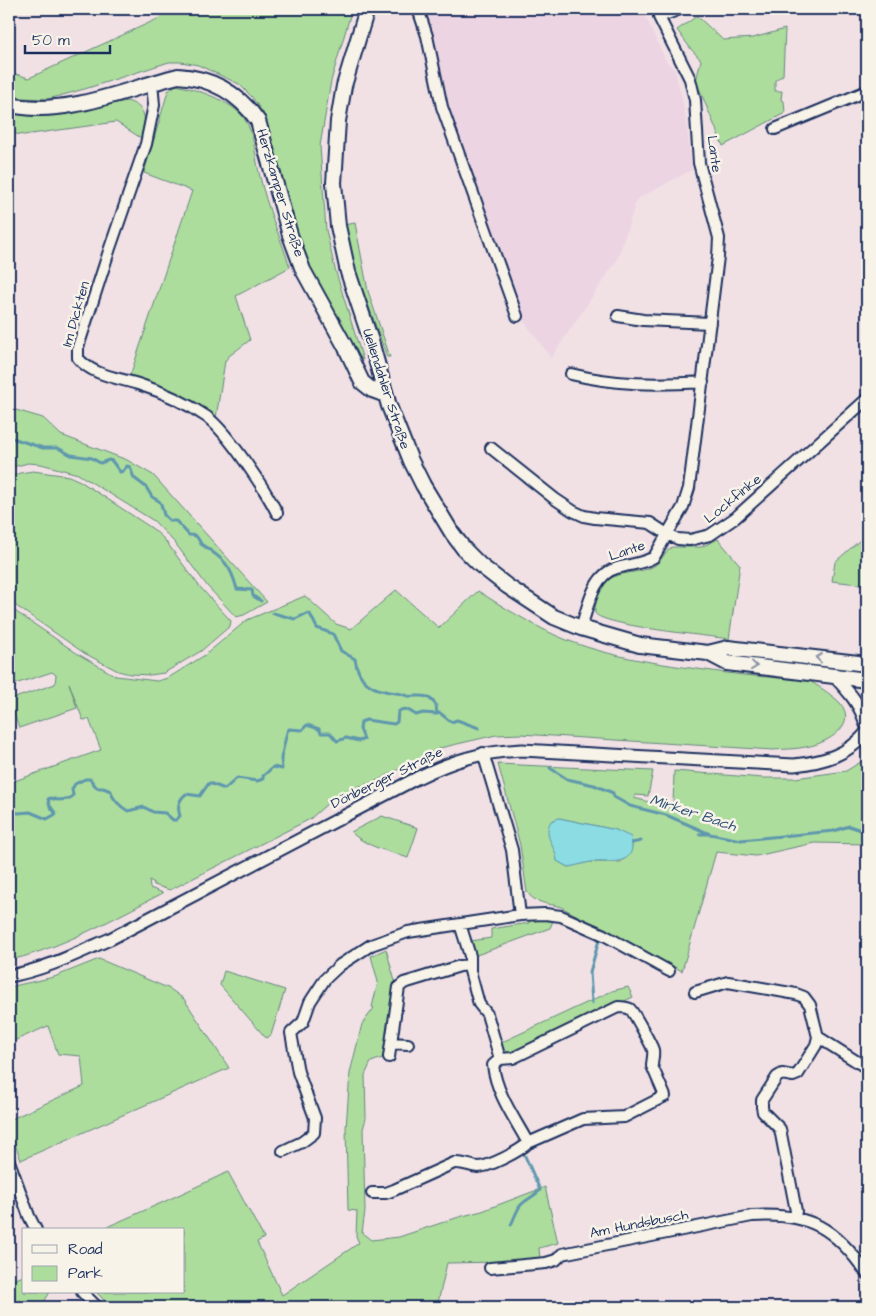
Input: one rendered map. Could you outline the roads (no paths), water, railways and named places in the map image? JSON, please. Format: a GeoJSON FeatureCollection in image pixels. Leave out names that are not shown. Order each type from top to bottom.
{"type":"FeatureCollection","features":[{"type":"Feature","properties":{"kind":"main road","name":"Uellendahler Straße"},"geometry":{"type":"LineString","coordinates":[[367,9],[344,86],[338,121],[334,183],[338,226],[348,272],[398,430],[423,485],[464,549],[480,565],[529,602],[560,620],[640,645],[708,653],[728,648],[867,664]]}},
{"type":"Feature","properties":{"kind":"main road","name":"Herzkamper Straße"},"geometry":{"type":"LineString","coordinates":[[9,105],[39,108],[74,106],[178,76],[206,80],[236,96],[249,108],[258,121],[290,235],[303,270],[362,382],[368,388],[386,395]]}},
{"type":"Feature","properties":{"kind":"main road"},"geometry":{"type":"LineString","coordinates":[[357,370],[380,378]]}},
{"type":"Feature","properties":{"kind":"main road","name":"Uellendahler Straße"},"geometry":{"type":"LineString","coordinates":[[708,653],[727,663],[867,680]]}},
{"type":"Feature","properties":{"kind":"street"},"geometry":{"type":"LineString","coordinates":[[418,9],[427,36],[442,107],[518,316]]}},
{"type":"Feature","properties":{"kind":"street","name":"Lante"},"geometry":{"type":"LineString","coordinates":[[581,628],[599,580],[606,572],[647,561],[654,557],[683,507],[688,488],[703,382],[719,238],[699,163],[694,100],[690,79],[659,17],[680,9]]}},
{"type":"Feature","properties":{"kind":"street","name":"Im Dickten"},"geometry":{"type":"LineString","coordinates":[[152,83],[154,105],[146,144],[78,347],[78,358],[85,366],[143,385],[207,418],[218,428],[240,456],[268,495],[276,513]]}},
{"type":"Feature","properties":{"kind":"street"},"geometry":{"type":"LineString","coordinates":[[775,129],[867,91]]}},
{"type":"Feature","properties":{"kind":"street"},"geometry":{"type":"LineString","coordinates":[[618,316],[653,320],[710,322]]}},
{"type":"Feature","properties":{"kind":"street"},"geometry":{"type":"LineString","coordinates":[[571,374],[606,381],[638,384],[703,382]]}},
{"type":"Feature","properties":{"kind":"street","name":"Lockfinke"},"geometry":{"type":"LineString","coordinates":[[491,448],[573,511],[595,518],[650,523],[678,539],[690,540],[710,535],[735,518],[867,399]]}},
{"type":"Feature","properties":{"kind":"street"},"geometry":{"type":"LineString","coordinates":[[834,677],[857,702],[862,712],[866,729]]}},
{"type":"Feature","properties":{"kind":"street","name":"Dönberger Straße"},"geometry":{"type":"LineString","coordinates":[[9,976],[60,961],[110,939],[417,778],[455,761],[483,753],[522,750],[794,765],[828,760],[856,745],[866,729]]}},
{"type":"Feature","properties":{"kind":"street"},"geometry":{"type":"LineString","coordinates":[[483,753],[512,850],[520,915]]}},
{"type":"Feature","properties":{"kind":"street"},"geometry":{"type":"LineString","coordinates":[[283,1151],[302,1142],[314,1133],[315,1118],[298,1072],[291,1033],[303,1022],[316,991],[340,965],[371,945],[408,932],[520,915],[545,914],[561,916],[604,935],[669,971]]}},
{"type":"Feature","properties":{"kind":"street"},"geometry":{"type":"LineString","coordinates":[[460,924],[470,956],[470,965],[479,1004],[487,1014],[500,1059]]}},
{"type":"Feature","properties":{"kind":"street"},"geometry":{"type":"LineString","coordinates":[[390,1057],[399,987],[413,980],[460,966],[470,965]]}},
{"type":"Feature","properties":{"kind":"street"},"geometry":{"type":"LineString","coordinates":[[695,992],[728,982],[803,994],[810,1005],[818,1037],[816,1045],[798,1074],[793,1076],[782,1074],[777,1077],[762,1100],[763,1112],[780,1129],[796,1210],[795,1217]]}},
{"type":"Feature","properties":{"kind":"street"},"geometry":{"type":"LineString","coordinates":[[372,1193],[386,1193],[454,1163],[462,1162],[479,1167],[486,1165],[522,1148],[528,1143],[583,1119],[624,1117],[663,1098],[665,1094],[652,1066],[654,1052],[631,1010],[622,1007],[612,1010],[513,1058],[500,1059],[494,1065],[495,1075],[528,1143]]}},
{"type":"Feature","properties":{"kind":"street"},"geometry":{"type":"LineString","coordinates":[[818,1037],[867,1068]]}},
{"type":"Feature","properties":{"kind":"street"},"geometry":{"type":"LineString","coordinates":[[392,1043],[408,1044]]}},
{"type":"Feature","properties":{"kind":"street"},"geometry":{"type":"LineString","coordinates":[[9,1161],[35,1228]]}},
{"type":"Feature","properties":{"kind":"street","name":"Am Hundsbusch"},"geometry":{"type":"LineString","coordinates":[[490,1268],[546,1262],[556,1260],[562,1254],[752,1216],[774,1214],[795,1217],[829,1231],[852,1252],[867,1274]]}},
{"type":"Feature","properties":{"kind":"street"},"geometry":{"type":"LineString","coordinates":[[84,1294],[97,1307]]}},
{"type":"Feature","properties":{"kind":"water"},"geometry":{"type":"Polygon","coordinates":[[[559,818],[616,830],[631,837],[632,847],[630,853],[626,858],[614,862],[591,862],[568,867],[557,861],[548,831],[551,821],[559,818]]]}},
{"type":"Feature","properties":{"kind":"waterway","name":"Mirker Bach"},"geometry":{"type":"LineString","coordinates":[[9,437],[43,448],[58,448],[71,455],[92,458],[100,463],[109,460],[112,461],[120,472],[127,466],[130,467],[134,478],[146,487],[152,497],[159,501],[164,515],[170,521],[176,521],[189,535],[197,537],[201,544],[225,562],[232,573],[237,589],[252,590],[253,596],[261,601]]}},
{"type":"Feature","properties":{"kind":"waterway","name":"Mirker Bach"},"geometry":{"type":"LineString","coordinates":[[273,613],[295,619],[308,613],[310,614],[317,628],[333,634],[341,651],[355,659],[360,674],[368,684],[388,692],[429,698],[436,705],[437,714],[440,713],[451,722],[457,720],[479,728]]}},
{"type":"Feature","properties":{"kind":"waterway"},"geometry":{"type":"LineString","coordinates":[[9,811],[18,813],[30,812],[47,819],[56,814],[50,806],[48,799],[70,799],[73,795],[72,789],[75,784],[85,779],[90,779],[97,788],[111,791],[117,803],[128,811],[144,807],[153,812],[165,813],[173,820],[176,820],[180,816],[178,807],[180,801],[186,794],[200,796],[209,783],[225,789],[237,778],[257,781],[263,779],[263,776],[273,767],[282,769],[281,758],[289,729],[302,730],[307,725],[319,729],[321,733],[330,733],[337,741],[346,738],[359,741],[364,739],[360,729],[361,722],[366,720],[394,724],[397,722],[398,712],[403,709],[416,715],[423,713],[437,714]]}},
{"type":"Feature","properties":{"kind":"waterway","name":"Mirker Bach"},"geometry":{"type":"LineString","coordinates":[[550,768],[567,779],[594,785],[613,793],[614,797],[630,806],[666,815],[710,834],[741,840],[834,831],[849,826],[867,832]]}},
{"type":"Feature","properties":{"kind":"waterway","name":"Mirker Bach"},"geometry":{"type":"LineString","coordinates":[[699,834],[709,834]]}},
{"type":"Feature","properties":{"kind":"waterway"},"geometry":{"type":"LineString","coordinates":[[632,843],[641,841]]}},
{"type":"Feature","properties":{"kind":"waterway"},"geometry":{"type":"LineString","coordinates":[[592,1003],[590,972],[599,940]]}},
{"type":"Feature","properties":{"kind":"waterway"},"geometry":{"type":"LineString","coordinates":[[511,1225],[520,1206],[540,1190],[525,1156]]}}]}
